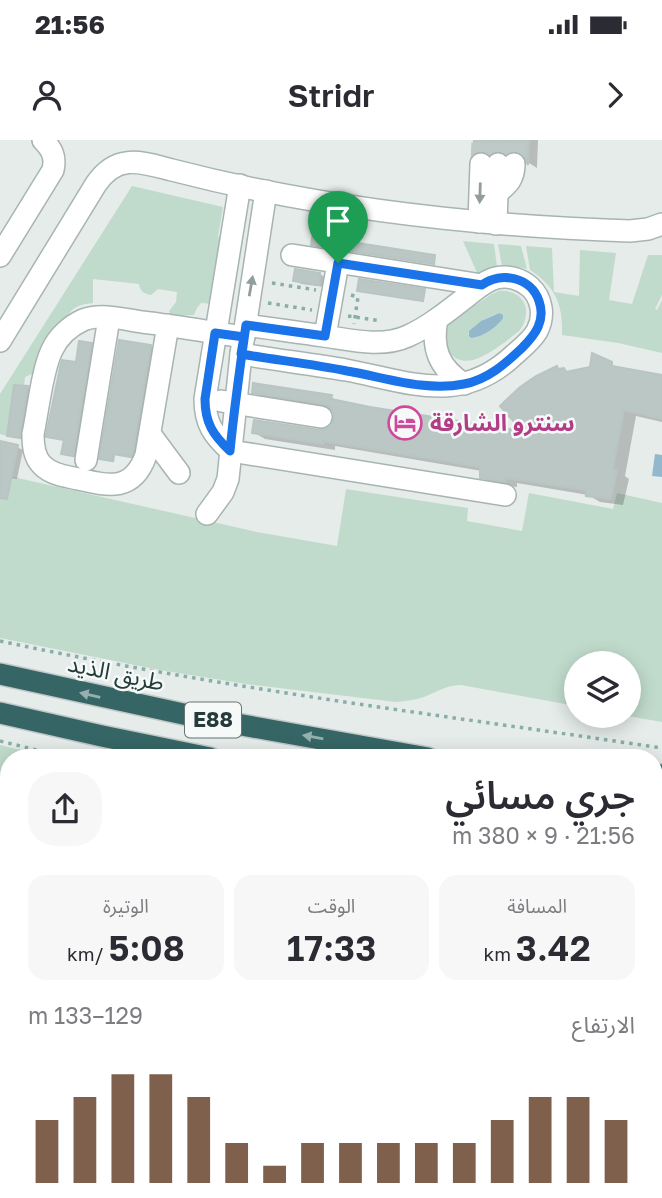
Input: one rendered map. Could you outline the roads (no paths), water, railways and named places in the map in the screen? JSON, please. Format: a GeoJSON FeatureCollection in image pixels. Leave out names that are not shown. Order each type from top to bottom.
{"type":"FeatureCollection","features":[{"type":"Feature","properties":{"kind":"highway","name":"طريق الذيد"},"geometry":{"type":"LineString","coordinates":[[0,674],[197,717],[377,749]]}},
{"type":"Feature","properties":{"kind":"highway","name":"E88"},"geometry":{"type":"LineString","coordinates":[[0,713],[166,749]]}},
{"type":"Feature","properties":{"kind":"street"},"geometry":{"type":"LineString","coordinates":[[0,256],[53,170],[54,157],[43,140]]}},
{"type":"Feature","properties":{"kind":"street"},"geometry":{"type":"LineString","coordinates":[[0,341],[102,174],[121,163],[142,162],[266,191],[386,212],[487,223],[630,231],[662,224]]}},
{"type":"Feature","properties":{"kind":"street"},"geometry":{"type":"LineString","coordinates":[[498,164],[497,193],[487,223],[498,164]]}},
{"type":"Feature","properties":{"kind":"street"},"geometry":{"type":"LineString","coordinates":[[240,185],[205,399],[208,423],[213,433],[230,451],[505,495]]}},
{"type":"Feature","properties":{"kind":"street"},"geometry":{"type":"LineString","coordinates":[[207,514],[223,492],[228,479],[235,404],[266,191]]}},
{"type":"Feature","properties":{"kind":"street"},"geometry":{"type":"LineString","coordinates":[[292,255],[482,285]]}},
{"type":"Feature","properties":{"kind":"street"},"geometry":{"type":"LineString","coordinates":[[331,337],[343,264]]}},
{"type":"Feature","properties":{"kind":"street"},"geometry":{"type":"LineString","coordinates":[[168,325],[143,466],[126,482],[114,485],[49,471],[41,464],[33,445],[47,365],[51,350],[60,337],[84,319],[109,317],[168,325],[215,333],[244,339],[346,370],[431,386],[464,384],[495,371],[529,341],[540,323],[541,313],[533,290],[511,277],[502,277],[482,285],[437,319],[395,341],[372,342],[331,337],[244,339]]}},
{"type":"Feature","properties":{"kind":"street"},"geometry":{"type":"LineString","coordinates":[[86,460],[109,317]]}},
{"type":"Feature","properties":{"kind":"street"},"geometry":{"type":"LineString","coordinates":[[437,319],[435,344],[439,356],[453,377],[464,384]]}},
{"type":"Feature","properties":{"kind":"street"},"geometry":{"type":"LineString","coordinates":[[205,399],[321,417]]}},
{"type":"Feature","properties":{"kind":"street"},"geometry":{"type":"LineString","coordinates":[[150,434],[179,473]]}},
{"type":"Feature","properties":{"kind":"water"},"geometry":{"type":"Polygon","coordinates":[[[499,313],[503,318],[493,328],[480,336],[469,336],[469,331],[481,321],[499,313]]]}},
{"type":"Feature","properties":{"kind":"water"},"geometry":{"type":"Polygon","coordinates":[[[655,454],[662,455],[662,477],[652,476],[655,454]]]}},
{"type":"Feature","properties":{"kind":"tunnel"},"geometry":{"type":"LineString","coordinates":[[481,164],[482,140]]}},
{"type":"Feature","properties":{"kind":"tunnel"},"geometry":{"type":"LineString","coordinates":[[498,164],[499,140]]}},
{"type":"Feature","properties":{"kind":"tunnel"},"geometry":{"type":"LineString","coordinates":[[514,164],[515,140]]}},
{"type":"Feature","properties":{"kind":"place","name":"سنترو الشارقة"},"geometry":{"type":"Point","coordinates":[405,423]}}]}
